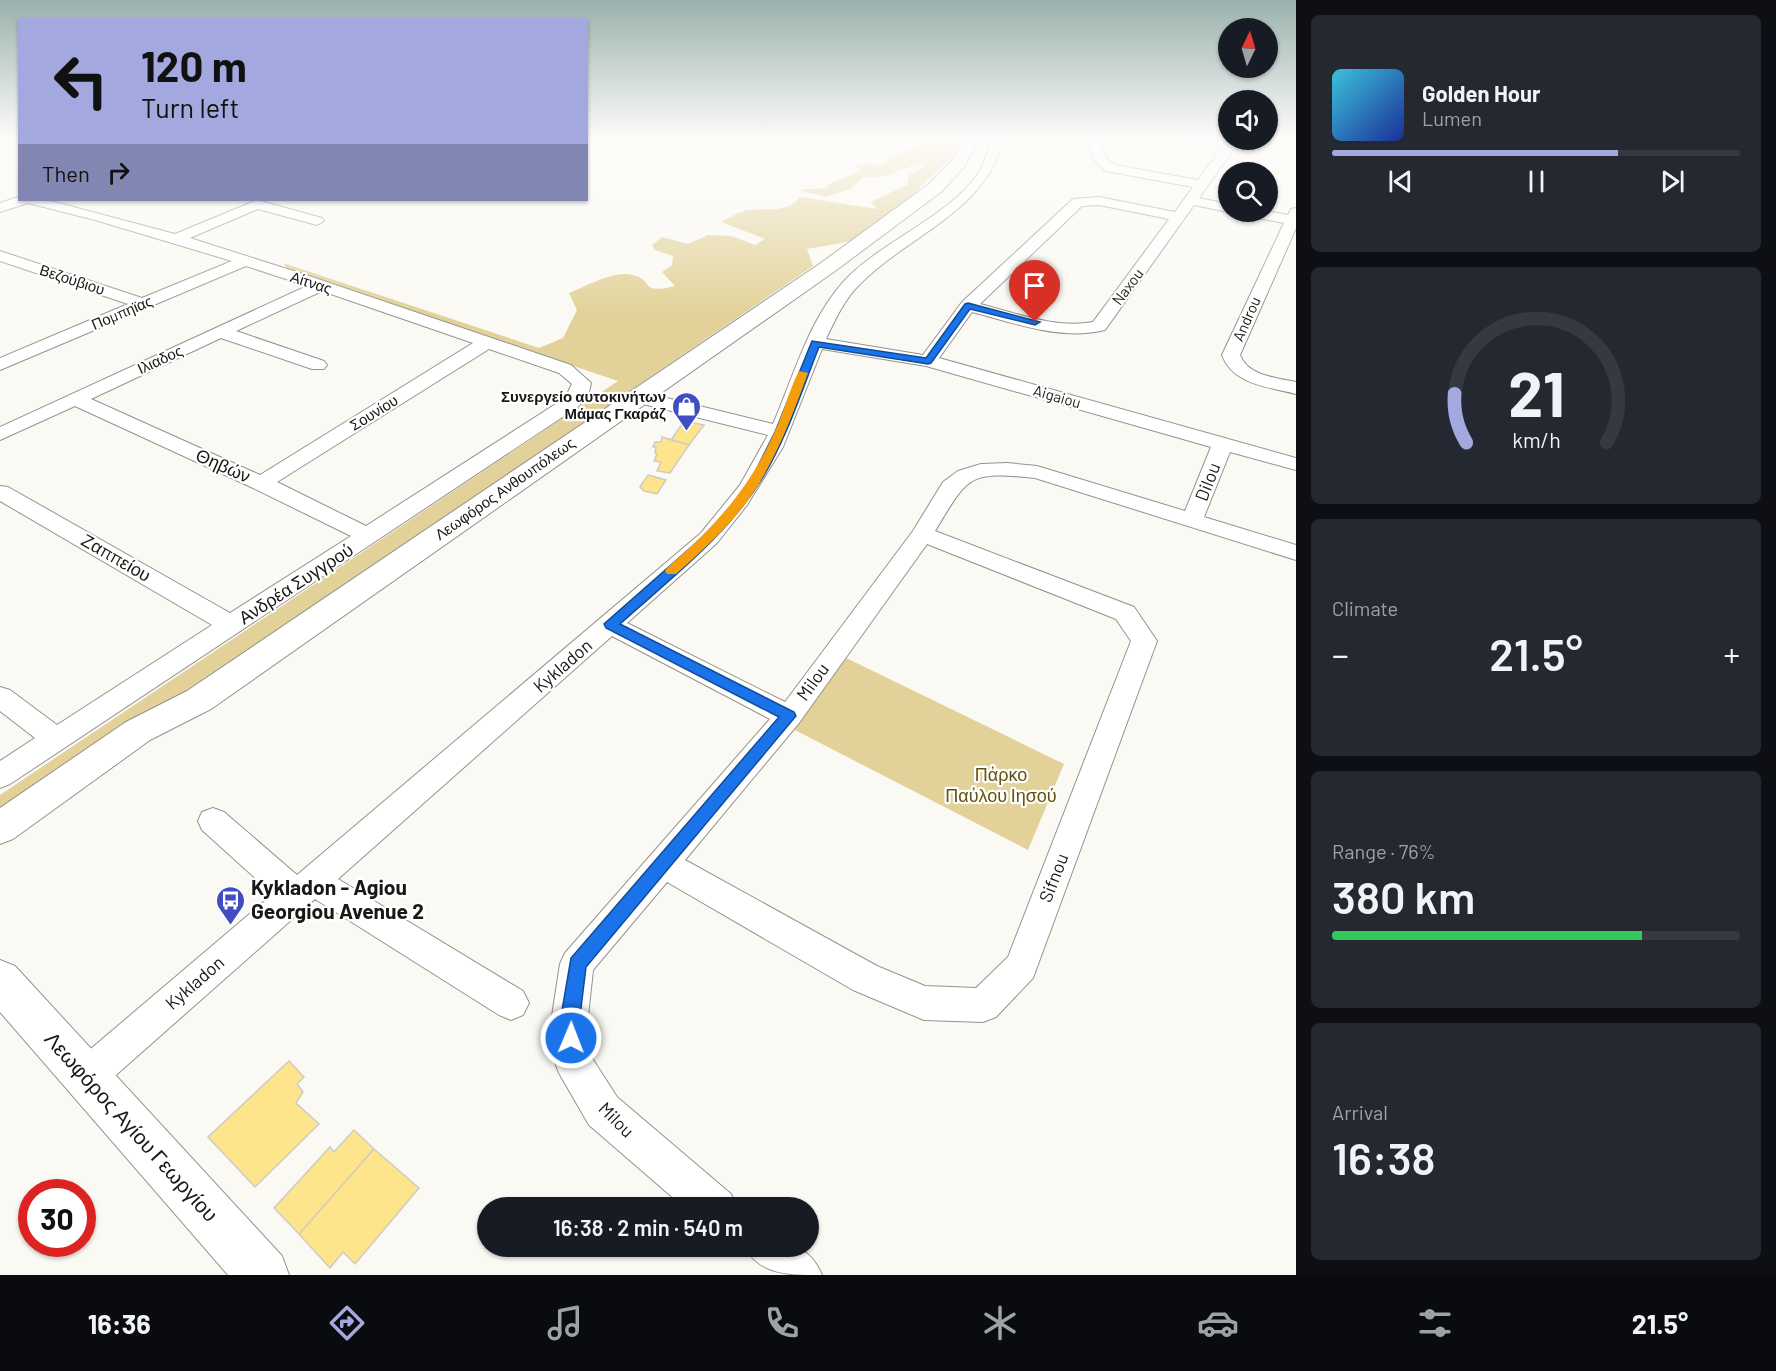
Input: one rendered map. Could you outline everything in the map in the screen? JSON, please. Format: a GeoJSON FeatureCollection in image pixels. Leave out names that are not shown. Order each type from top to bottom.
{"type":"FeatureCollection","features":[{"type":"Feature","properties":{"kind":"main road","name":"Λεωφόρος Ανθουπόλεως"},"geometry":{"type":"LineString","coordinates":[[0,828],[138,731],[199,700],[828,267],[922,198]]}},
{"type":"Feature","properties":{"kind":"main road","name":"Λεωφόρος Ανθουπόλεως"},"geometry":{"type":"LineString","coordinates":[[0,850],[152,743],[199,700]]}},
{"type":"Feature","properties":{"kind":"main road","name":"Λεωφόρος Αγίου Γεωργίου"},"geometry":{"type":"LineString","coordinates":[[0,980],[263,1275]]}},
{"type":"Feature","properties":{"kind":"street","name":"Kykladon"},"geometry":{"type":"LineString","coordinates":[[86,1077],[709,538],[758,476],[780,432],[816,343],[848,286],[911,235],[967,198]]}},
{"type":"Feature","properties":{"kind":"street","name":"Naxou"},"geometry":{"type":"LineString","coordinates":[[968,306],[1058,327],[1077,329],[1099,326],[1180,217],[1192,198]]}},
{"type":"Feature","properties":{"kind":"street"},"geometry":{"type":"LineString","coordinates":[[1190,200],[1218,206]]}},
{"type":"Feature","properties":{"kind":"street"},"geometry":{"type":"LineString","coordinates":[[0,208],[20,201]]}},
{"type":"Feature","properties":{"kind":"street","name":"Αίτνας"},"geometry":{"type":"LineString","coordinates":[[36,201],[109,218],[320,286],[565,369],[582,383]]}},
{"type":"Feature","properties":{"kind":"street"},"geometry":{"type":"LineString","coordinates":[[244,201],[317,221]]}},
{"type":"Feature","properties":{"kind":"street"},"geometry":{"type":"LineString","coordinates":[[928,361],[968,306],[1080,201],[1099,201],[1180,217]]}},
{"type":"Feature","properties":{"kind":"street"},"geometry":{"type":"LineString","coordinates":[[175,239],[257,204]]}},
{"type":"Feature","properties":{"kind":"street"},"geometry":{"type":"LineString","coordinates":[[1278,215],[1294,216]]}},
{"type":"Feature","properties":{"kind":"street","name":"Androu"},"geometry":{"type":"LineString","coordinates":[[1294,216],[1231,355],[1232,363],[1237,368],[1251,375],[1296,388]]}},
{"type":"Feature","properties":{"kind":"street","name":"Βεζούβιου"},"geometry":{"type":"LineString","coordinates":[[0,256],[143,304]]}},
{"type":"Feature","properties":{"kind":"street","name":"Πομπηϊας"},"geometry":{"type":"LineString","coordinates":[[0,365],[244,261]]}},
{"type":"Feature","properties":{"kind":"street","name":"Ιλιαδος"},"geometry":{"type":"LineString","coordinates":[[0,434],[320,286]]}},
{"type":"Feature","properties":{"kind":"street"},"geometry":{"type":"LineString","coordinates":[[220,332],[318,365]]}},
{"type":"Feature","properties":{"kind":"street","name":"Σουνίου"},"geometry":{"type":"LineString","coordinates":[[261,483],[486,343]]}},
{"type":"Feature","properties":{"kind":"street","name":"Aigaiou"},"geometry":{"type":"LineString","coordinates":[[816,343],[928,361],[1296,464]]}},
{"type":"Feature","properties":{"kind":"street"},"geometry":{"type":"LineString","coordinates":[[10,345],[29,352]]}},
{"type":"Feature","properties":{"kind":"street","name":"Ανδρέα Συγγρού"},"geometry":{"type":"LineString","coordinates":[[0,776],[572,402],[580,393],[582,383]]}},
{"type":"Feature","properties":{"kind":"street"},"geometry":{"type":"LineString","coordinates":[[638,397],[780,432]]}},
{"type":"Feature","properties":{"kind":"street","name":"Θηβών"},"geometry":{"type":"LineString","coordinates":[[75,399],[261,483],[369,536]]}},
{"type":"Feature","properties":{"kind":"street","name":"Dilou"},"geometry":{"type":"LineString","coordinates":[[1192,520],[1223,443]]}},
{"type":"Feature","properties":{"kind":"street","name":"Milou"},"geometry":{"type":"LineString","coordinates":[[704,1197],[603,1111],[572,1060],[570,1016],[577,964],[789,716],[922,534],[951,487],[965,475],[981,470],[1006,468],[1037,472],[1296,553]]}},
{"type":"Feature","properties":{"kind":"street","name":"Ζαππείου"},"geometry":{"type":"LineString","coordinates":[[0,492],[232,625]]}},
{"type":"Feature","properties":{"kind":"street","name":"Sifnou"},"geometry":{"type":"LineString","coordinates":[[663,863],[865,978],[924,1003],[983,1005],[1021,967],[1144,641],[1125,613],[922,534]]}},
{"type":"Feature","properties":{"kind":"street"},"geometry":{"type":"LineString","coordinates":[[610,624],[789,716]]}},
{"type":"Feature","properties":{"kind":"street"},"geometry":{"type":"LineString","coordinates":[[0,698],[56,739]]}},
{"type":"Feature","properties":{"kind":"street"},"geometry":{"type":"LineString","coordinates":[[213,822],[305,888],[512,1003]]}},
{"type":"Feature","properties":{"kind":"street"},"geometry":{"type":"LineString","coordinates":[[779,1257],[801,1275]]}},
{"type":"Feature","properties":{"kind":"green space"},"geometry":{"type":"Polygon","coordinates":[[[800,198],[877,209],[871,202],[881,198],[909,198],[894,212],[852,241],[807,249],[813,266],[249,650],[0,816],[0,795],[618,381],[289,270],[283,263],[539,348],[563,338],[577,310],[569,293],[601,280],[626,274],[639,277],[651,288],[675,286],[662,272],[672,265],[673,256],[655,250],[652,245],[662,237],[688,244],[708,235],[732,236],[755,245],[765,239],[721,222],[747,210],[782,208],[794,203],[800,198]]]}},
{"type":"Feature","properties":{"kind":"green space","name":"Πἀρκο Παὐλου Ιησού"},"geometry":{"type":"Polygon","coordinates":[[[840,655],[1064,764],[1028,850],[789,727],[840,655]]]}},
{"type":"Feature","properties":{"kind":"building","name":"Συνεργείο αυτοκινήτων Μάμας Γκαράζ"},"geometry":{"type":"Polygon","coordinates":[[[684,421],[704,425],[689,445],[671,440],[684,421]]]}},
{"type":"Feature","properties":{"kind":"building"},"geometry":{"type":"Polygon","coordinates":[[[662,437],[689,445],[670,473],[657,471],[661,462],[654,461],[657,454],[655,453],[656,447],[653,447],[655,442],[661,442],[662,437]]]}},
{"type":"Feature","properties":{"kind":"building"},"geometry":{"type":"Polygon","coordinates":[[[648,475],[666,480],[657,494],[644,491],[640,487],[648,475]]]}},
{"type":"Feature","properties":{"kind":"building"},"geometry":{"type":"Polygon","coordinates":[[[289,1061],[304,1077],[297,1084],[303,1092],[296,1103],[319,1124],[255,1187],[208,1137],[289,1061]]]}},
{"type":"Feature","properties":{"kind":"building"},"geometry":{"type":"Polygon","coordinates":[[[354,1130],[374,1149],[299,1234],[274,1208],[330,1147],[334,1152],[354,1130]]]}},
{"type":"Feature","properties":{"kind":"building"},"geometry":{"type":"Polygon","coordinates":[[[374,1149],[419,1188],[355,1264],[343,1252],[330,1268],[299,1234],[374,1149]]]}},
{"type":"Feature","properties":{"kind":"slow traffic"},"geometry":{"type":"LineString","coordinates":[[671,571],[709,538],[736,507],[758,476],[780,432],[803,373]]}},
{"type":"Feature","properties":{"kind":"place","name":"Συνεργείο αυτοκινήτων Μάμας Γκαράζ"},"geometry":{"type":"Point","coordinates":[687,432]}},
{"type":"Feature","properties":{"kind":"place","name":"Kykladon - Agiou Georgiou Avenue 2"},"geometry":{"type":"Point","coordinates":[230,926]}},
{"type":"Feature","properties":{"kind":"route"},"geometry":{"type":"LineString","coordinates":[[571,1038],[570,1016],[577,964],[789,716],[610,624],[709,538],[736,507],[758,476],[780,432],[816,343],[928,361],[968,306],[1035,322]]}}]}
